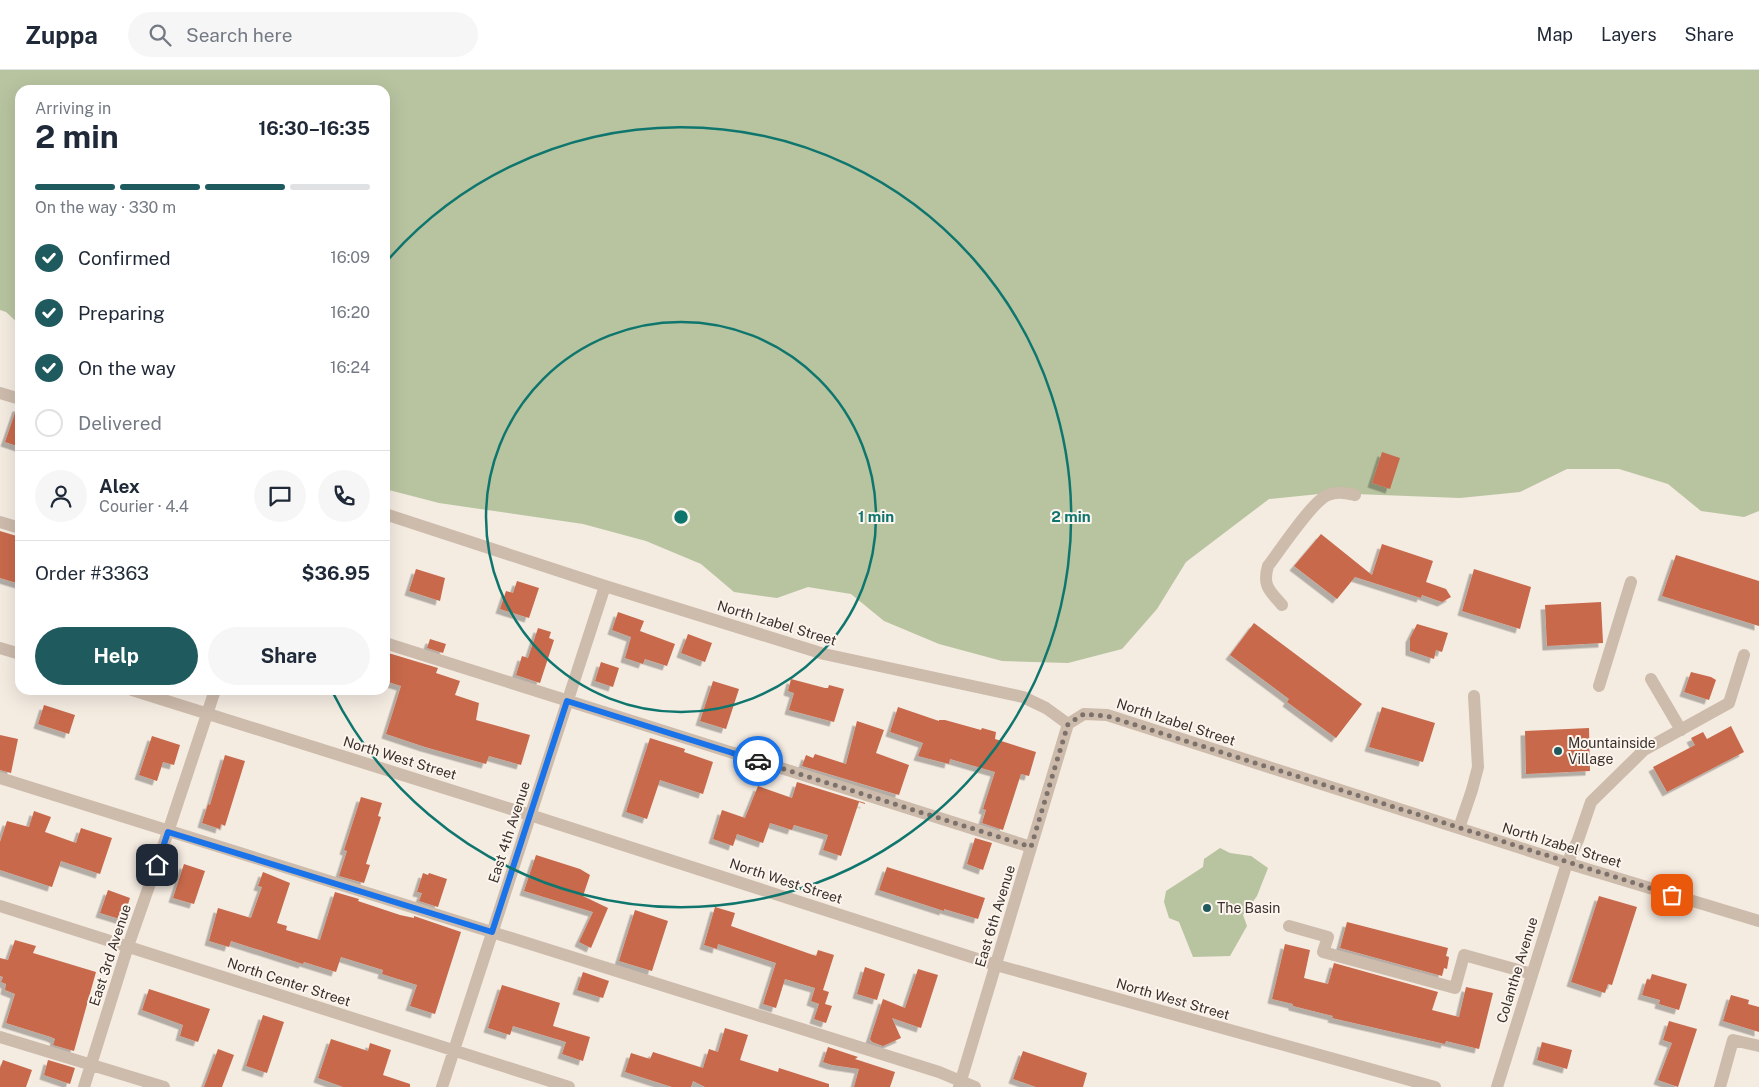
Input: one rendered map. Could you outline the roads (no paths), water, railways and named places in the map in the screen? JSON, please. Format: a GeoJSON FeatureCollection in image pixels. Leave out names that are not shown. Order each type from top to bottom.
{"type":"FeatureCollection","features":[{"type":"Feature","properties":{"kind":"street"},"geometry":{"type":"LineString","coordinates":[[0,393],[15,398]]}},
{"type":"Feature","properties":{"kind":"street"},"geometry":{"type":"LineString","coordinates":[[1282,604],[1268,589],[1265,577],[1268,566],[1314,506],[1326,495],[1340,492],[1355,495]]}},
{"type":"Feature","properties":{"kind":"street","name":"North Izabel Street"},"geometry":{"type":"LineString","coordinates":[[390,516],[605,586],[824,654],[1023,697],[1046,708],[1068,724],[1084,714],[1107,716],[1567,863],[1759,922]]}},
{"type":"Feature","properties":{"kind":"street"},"geometry":{"type":"LineString","coordinates":[[0,522],[15,526]]}},
{"type":"Feature","properties":{"kind":"street"},"geometry":{"type":"LineString","coordinates":[[1599,686],[1631,582]]}},
{"type":"Feature","properties":{"kind":"street","name":"East 4th Avenue"},"geometry":{"type":"LineString","coordinates":[[442,1087],[605,586]]}},
{"type":"Feature","properties":{"kind":"street"},"geometry":{"type":"LineString","coordinates":[[390,645],[1031,847]]}},
{"type":"Feature","properties":{"kind":"street"},"geometry":{"type":"LineString","coordinates":[[0,648],[15,652]]}},
{"type":"Feature","properties":{"kind":"street","name":"Colanthe Avenue"},"geometry":{"type":"LineString","coordinates":[[1497,1087],[1567,863],[1578,840],[1591,802],[1644,750],[1729,703],[1744,655]]}},
{"type":"Feature","properties":{"kind":"street"},"geometry":{"type":"LineString","coordinates":[[1652,679],[1681,730]]}},
{"type":"Feature","properties":{"kind":"street","name":"North West Street"},"geometry":{"type":"LineString","coordinates":[[148,695],[530,815],[996,965],[1435,1087]]}},
{"type":"Feature","properties":{"kind":"street","name":"East 3rd Avenue"},"geometry":{"type":"LineString","coordinates":[[84,1087],[128,946],[213,695]]}},
{"type":"Feature","properties":{"kind":"street"},"geometry":{"type":"LineString","coordinates":[[1460,828],[1478,767],[1474,696]]}},
{"type":"Feature","properties":{"kind":"street","name":"East 6th Avenue"},"geometry":{"type":"LineString","coordinates":[[959,1084],[1068,724]]}},
{"type":"Feature","properties":{"kind":"street"},"geometry":{"type":"LineString","coordinates":[[0,778],[939,1072],[959,1084],[975,1087]]}},
{"type":"Feature","properties":{"kind":"street","name":"North Center Street"},"geometry":{"type":"LineString","coordinates":[[0,906],[569,1087]]}},
{"type":"Feature","properties":{"kind":"street"},"geometry":{"type":"LineString","coordinates":[[1289,926],[1328,936],[1323,952],[1455,988],[1464,955],[1532,974]]}},
{"type":"Feature","properties":{"kind":"street"},"geometry":{"type":"LineString","coordinates":[[0,1037],[164,1087]]}},
{"type":"Feature","properties":{"kind":"street"},"geometry":{"type":"LineString","coordinates":[[1720,1087],[1733,1040],[1759,1046]]}},
{"type":"Feature","properties":{"kind":"place","name":"Mountainside Village"},"geometry":{"type":"Point","coordinates":[1558,751]}},
{"type":"Feature","properties":{"kind":"place","name":"The Basin"},"geometry":{"type":"Point","coordinates":[1207,908]}}]}
